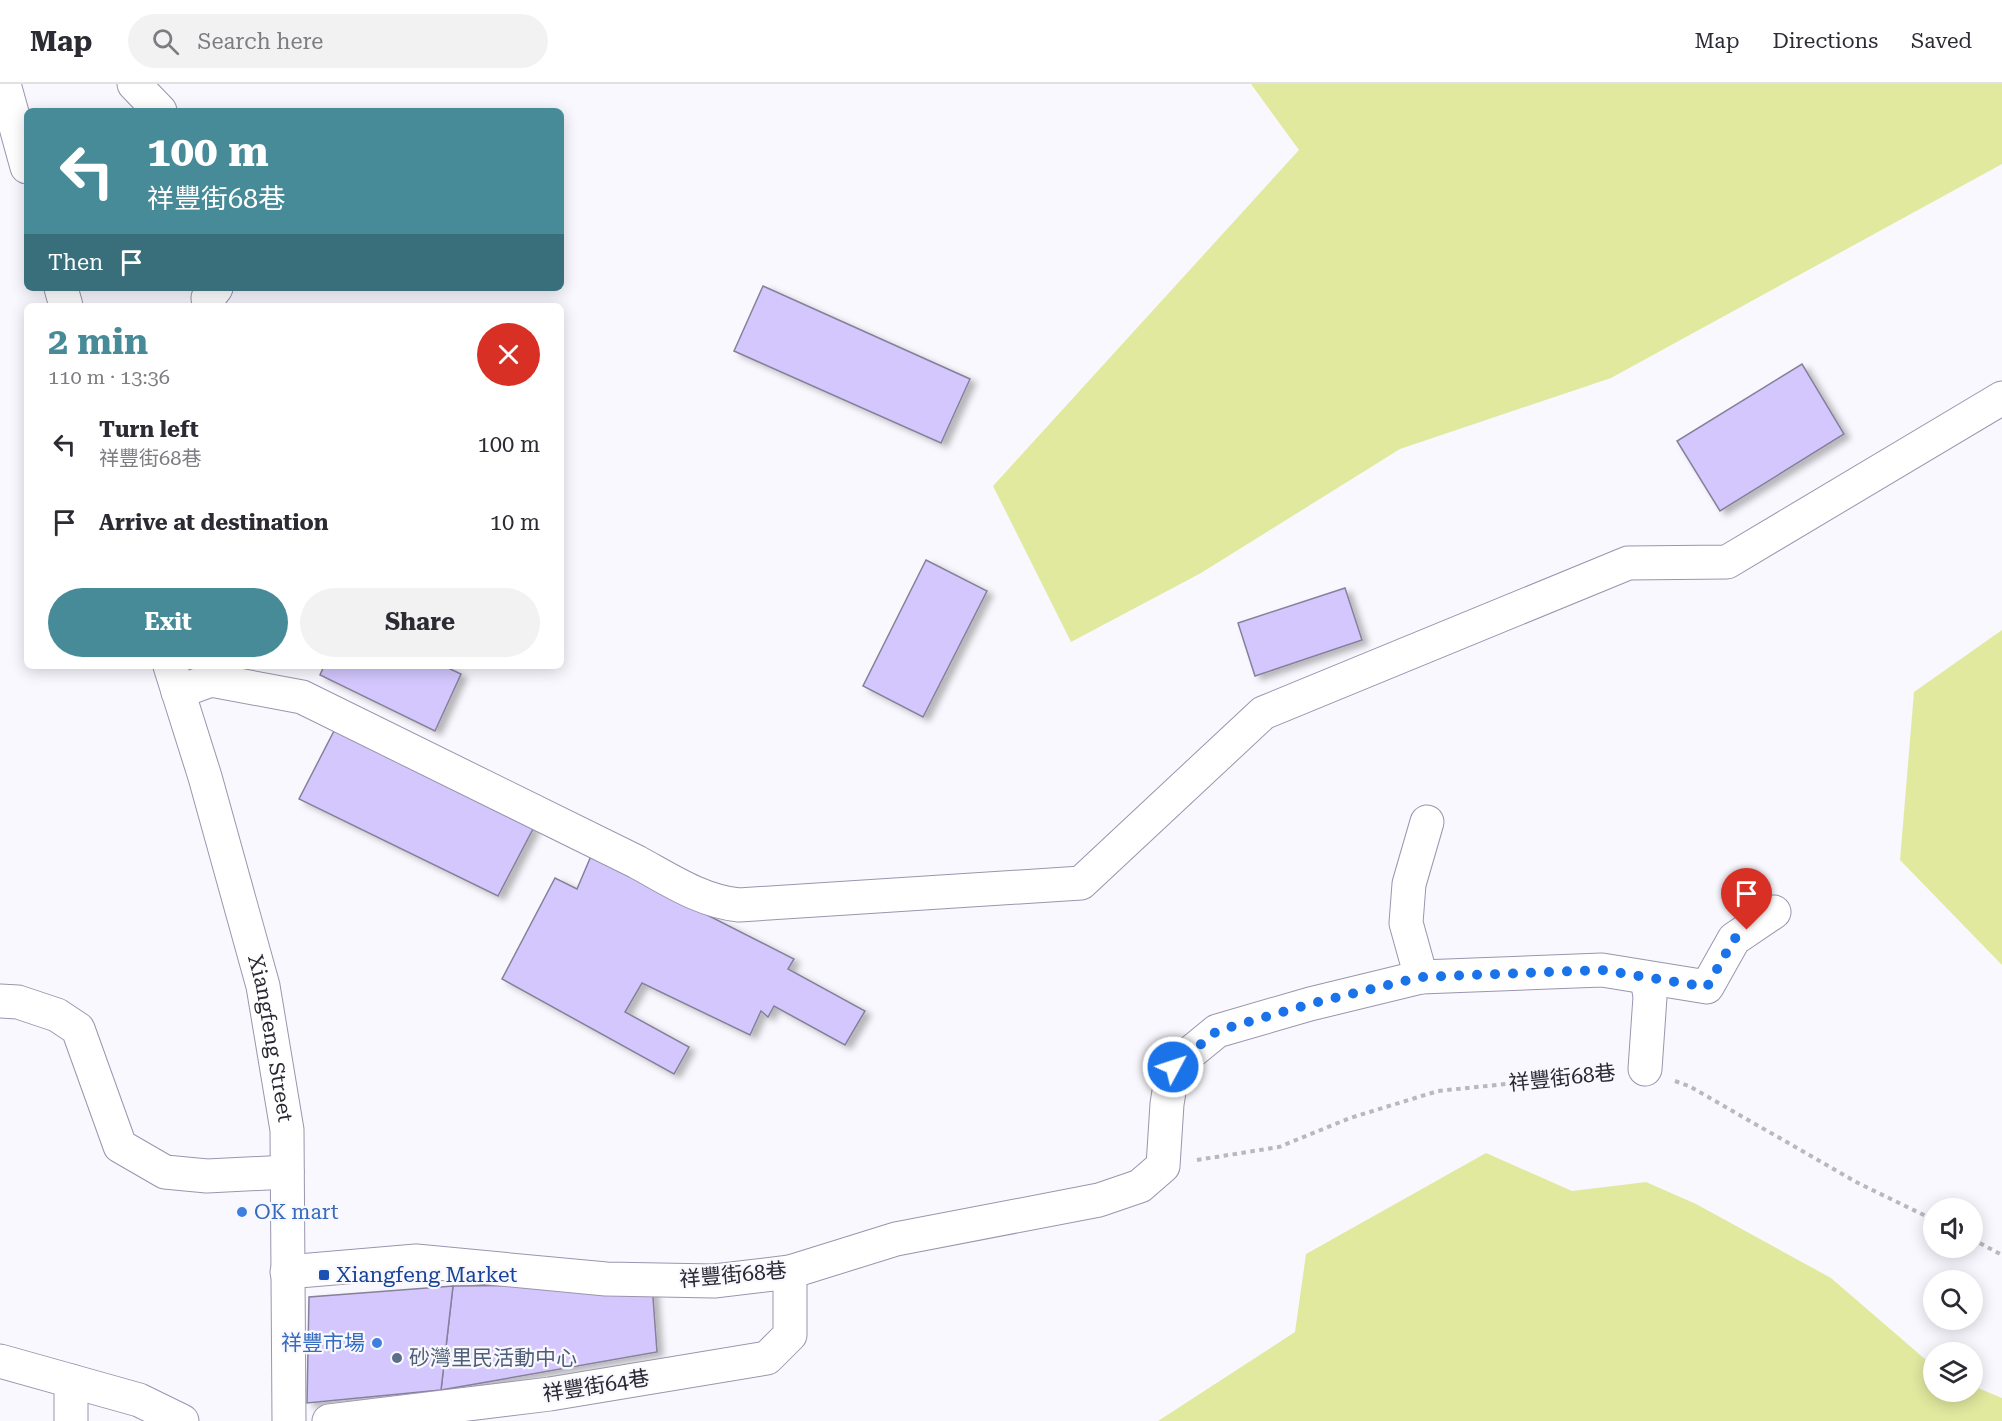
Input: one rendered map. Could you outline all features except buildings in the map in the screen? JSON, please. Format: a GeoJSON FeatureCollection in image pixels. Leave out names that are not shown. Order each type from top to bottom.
{"type":"FeatureCollection","features":[{"type":"Feature","properties":{"kind":"street"},"geometry":{"type":"LineString","coordinates":[[3,84],[24,157]]}},
{"type":"Feature","properties":{"kind":"street"},"geometry":{"type":"LineString","coordinates":[[134,84],[157,108]]}},
{"type":"Feature","properties":{"kind":"street"},"geometry":{"type":"LineString","coordinates":[[174,679],[211,680],[302,697],[637,862],[684,888],[721,903],[739,905],[1081,883],[1263,713],[1628,563],[1727,562],[2002,398]]}},
{"type":"Feature","properties":{"kind":"street","name":"Xiangfeng Street"},"geometry":{"type":"LineString","coordinates":[[174,679],[205,777],[263,986],[287,1130],[289,1421]]}},
{"type":"Feature","properties":{"kind":"street"},"geometry":{"type":"LineString","coordinates":[[1421,977],[1406,923],[1409,884],[1427,822]]}},
{"type":"Feature","properties":{"kind":"street"},"geometry":{"type":"LineString","coordinates":[[1164,1166],[1167,1104],[1173,1067],[1217,1031],[1310,1004],[1421,977],[1602,970],[1707,987],[1734,939],[1774,912]]}},
{"type":"Feature","properties":{"kind":"street"},"geometry":{"type":"LineString","coordinates":[[1645,1069],[1650,997],[1647,978]]}},
{"type":"Feature","properties":{"kind":"street"},"geometry":{"type":"LineString","coordinates":[[0,1001],[18,1002],[57,1015],[78,1029],[120,1146],[165,1172],[207,1176],[287,1172]]}},
{"type":"Feature","properties":{"kind":"street","name":"祥豐街68巷"},"geometry":{"type":"LineString","coordinates":[[287,1272],[416,1261],[606,1279],[714,1281],[790,1272],[896,1239],[1099,1200],[1140,1185],[1164,1166]]}},
{"type":"Feature","properties":{"kind":"street","name":"祥豐街64巷"},"geometry":{"type":"LineString","coordinates":[[329,1421],[550,1394],[767,1358],[790,1335],[790,1272]]}},
{"type":"Feature","properties":{"kind":"street"},"geometry":{"type":"LineString","coordinates":[[0,1361],[139,1400],[182,1421]]}},
{"type":"Feature","properties":{"kind":"street"},"geometry":{"type":"LineString","coordinates":[[71,1381],[71,1421]]}},
{"type":"Feature","properties":{"kind":"path","name":"祥豐街68巷"},"geometry":{"type":"LineString","coordinates":[[1164,1166],[1279,1147],[1350,1118],[1438,1091],[1645,1069],[1689,1086],[1858,1183],[1923,1215]]}},
{"type":"Feature","properties":{"kind":"path"},"geometry":{"type":"LineString","coordinates":[[1983,1245],[2002,1255]]}},
{"type":"Feature","properties":{"kind":"green space"},"geometry":{"type":"Polygon","coordinates":[[[1251,84],[2002,84],[2002,164],[1611,378],[1400,449],[1201,573],[1071,642],[993,486],[1299,150],[1251,84]]]}},
{"type":"Feature","properties":{"kind":"green space"},"geometry":{"type":"Polygon","coordinates":[[[2002,630],[2002,965],[1900,860],[1914,692],[2002,630]]]}},
{"type":"Feature","properties":{"kind":"green space"},"geometry":{"type":"Polygon","coordinates":[[[1486,1153],[1572,1191],[1646,1182],[1696,1204],[1831,1278],[1923,1357],[1923,1402],[1983,1402],[1983,1390],[2002,1398],[2002,1421],[1158,1421],[1295,1332],[1306,1254],[1486,1153]]]}},
{"type":"Feature","properties":{"kind":"place","name":"OK mart"},"geometry":{"type":"Point","coordinates":[242,1212]}},
{"type":"Feature","properties":{"kind":"place","name":"Xiangfeng Market"},"geometry":{"type":"Point","coordinates":[324,1275]}},
{"type":"Feature","properties":{"kind":"place","name":"祥豐市場"},"geometry":{"type":"Point","coordinates":[377,1343]}},
{"type":"Feature","properties":{"kind":"place","name":"砂灣里民活動中心"},"geometry":{"type":"Point","coordinates":[397,1358]}},
{"type":"Feature","properties":{"kind":"route"},"geometry":{"type":"LineString","coordinates":[[1173,1067],[1217,1031],[1310,1004],[1421,977],[1602,970],[1707,987],[1734,939],[1747,930]]}}]}
